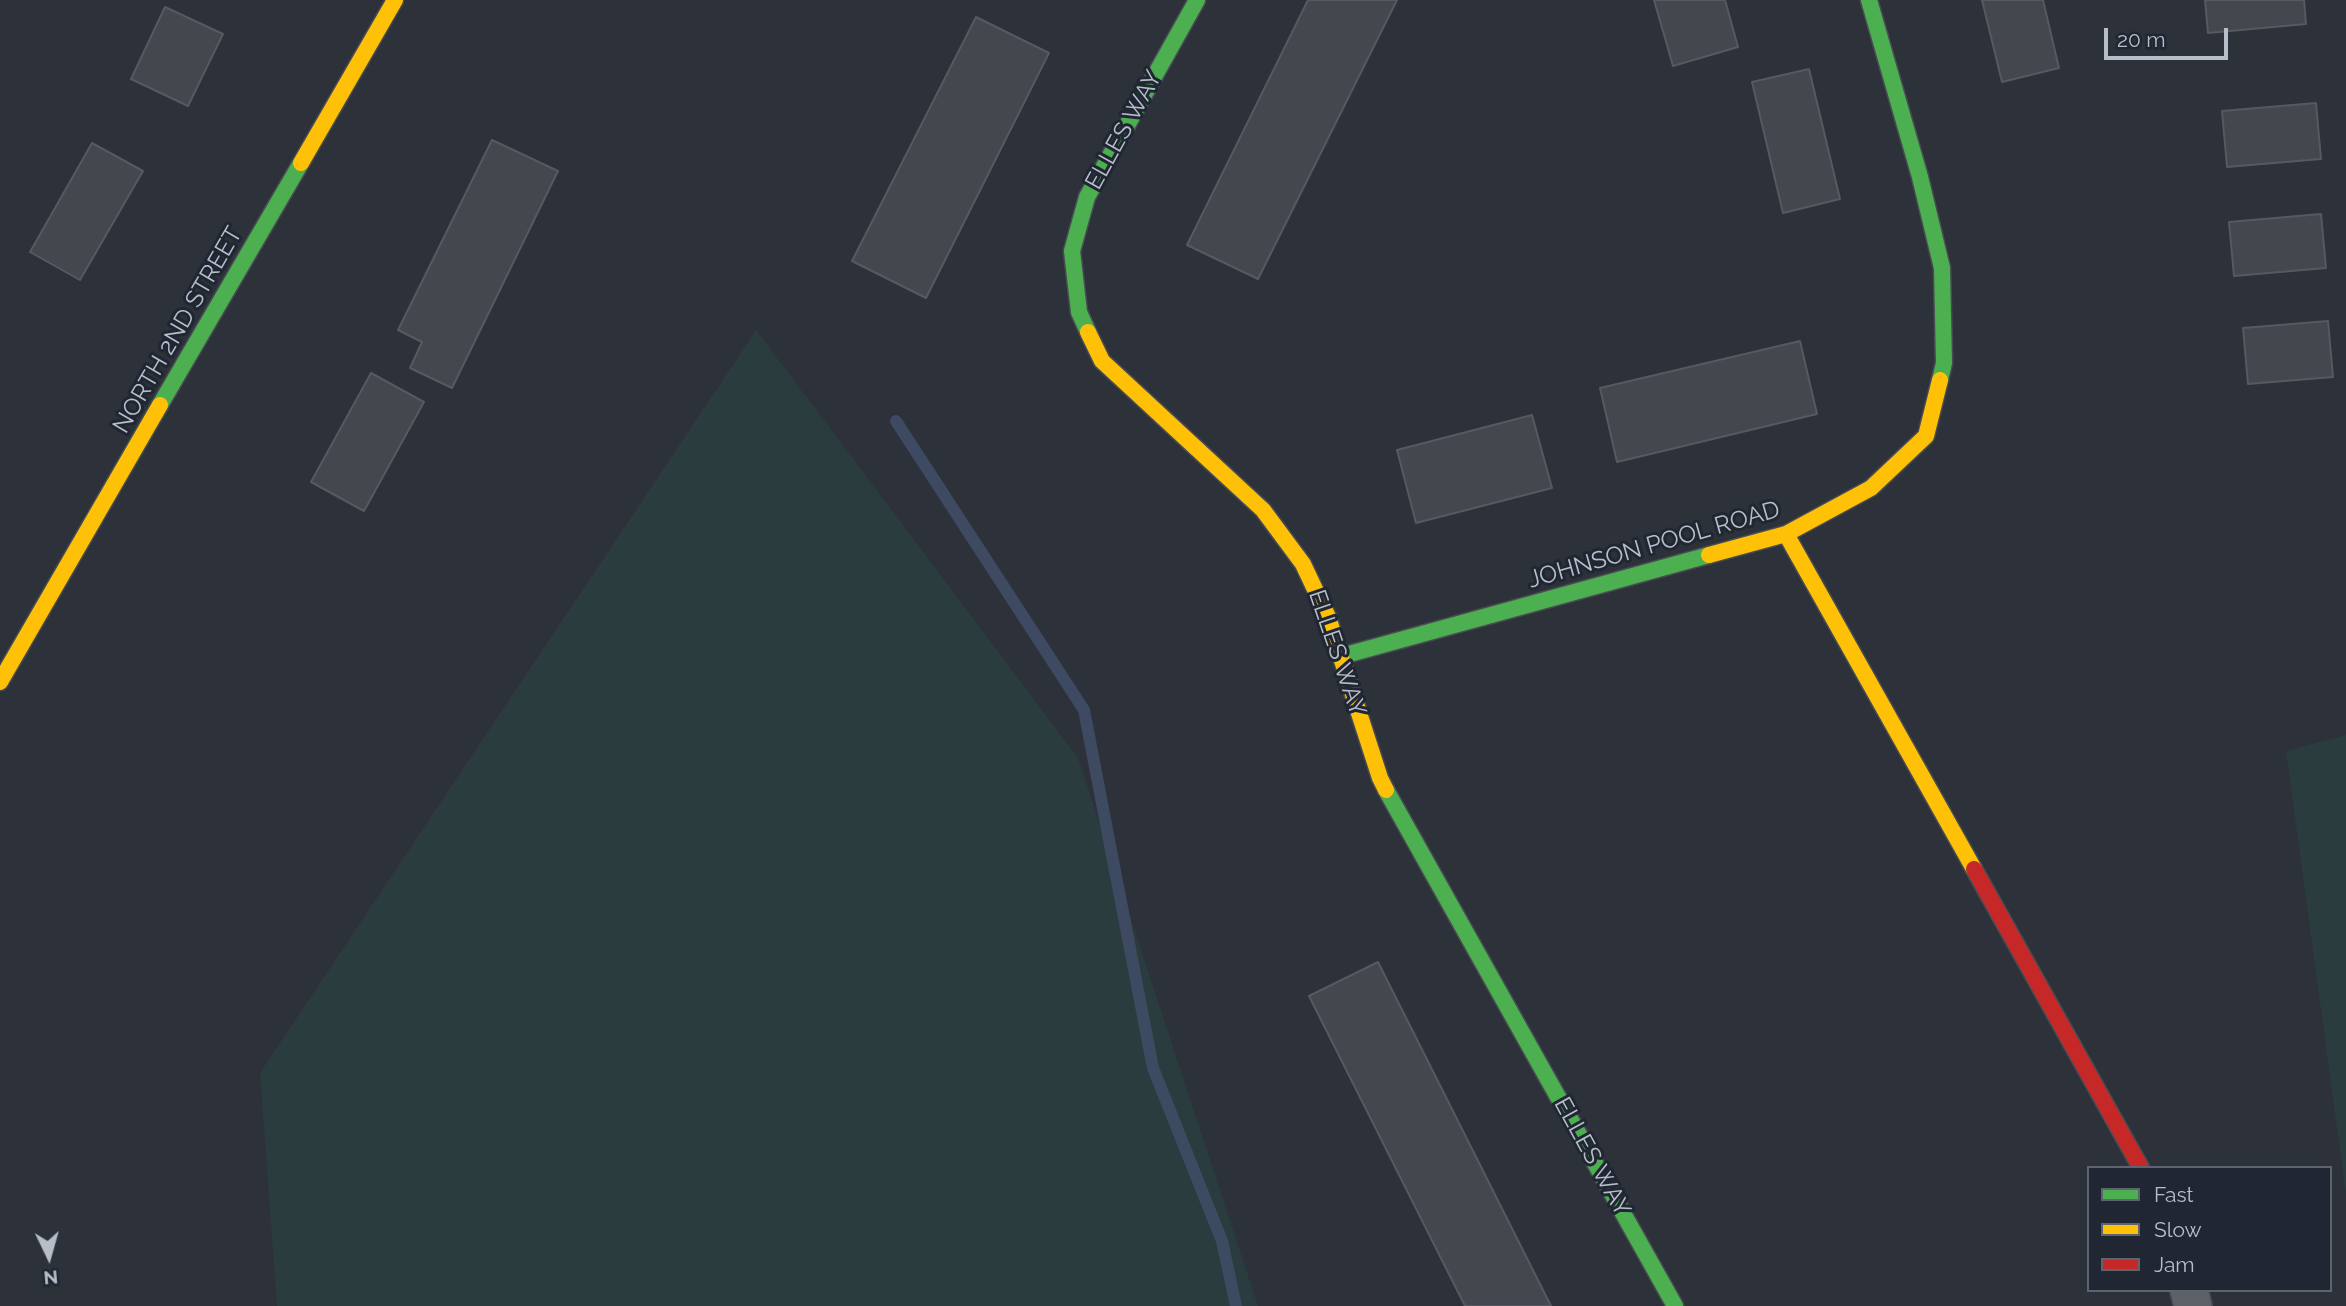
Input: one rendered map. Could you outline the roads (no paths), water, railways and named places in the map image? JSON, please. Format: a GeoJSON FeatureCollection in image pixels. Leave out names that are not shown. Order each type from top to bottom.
{"type":"FeatureCollection","features":[{"type":"Feature","properties":{"kind":"street","name":"NORTH 2ND STREET"},"geometry":{"type":"LineString","coordinates":[[0,682],[395,0]]}},
{"type":"Feature","properties":{"kind":"street","name":"ELLES WAY"},"geometry":{"type":"LineString","coordinates":[[1197,0],[1087,197],[1072,251],[1079,312],[1102,361],[1263,510],[1303,564],[1328,617],[1380,778],[1675,1306]]}},
{"type":"Feature","properties":{"kind":"street","name":"JOHNSON POOL ROAD"},"geometry":{"type":"LineString","coordinates":[[1342,656],[1786,534],[1871,488],[1926,436],[1944,363],[1942,268],[1920,177],[1869,0]]}},
{"type":"Feature","properties":{"kind":"street"},"geometry":{"type":"LineString","coordinates":[[1786,534],[2140,1166]]}},
{"type":"Feature","properties":{"kind":"waterway"},"geometry":{"type":"LineString","coordinates":[[896,421],[1084,710],[1153,1068],[1222,1241],[1236,1306]]}}]}
